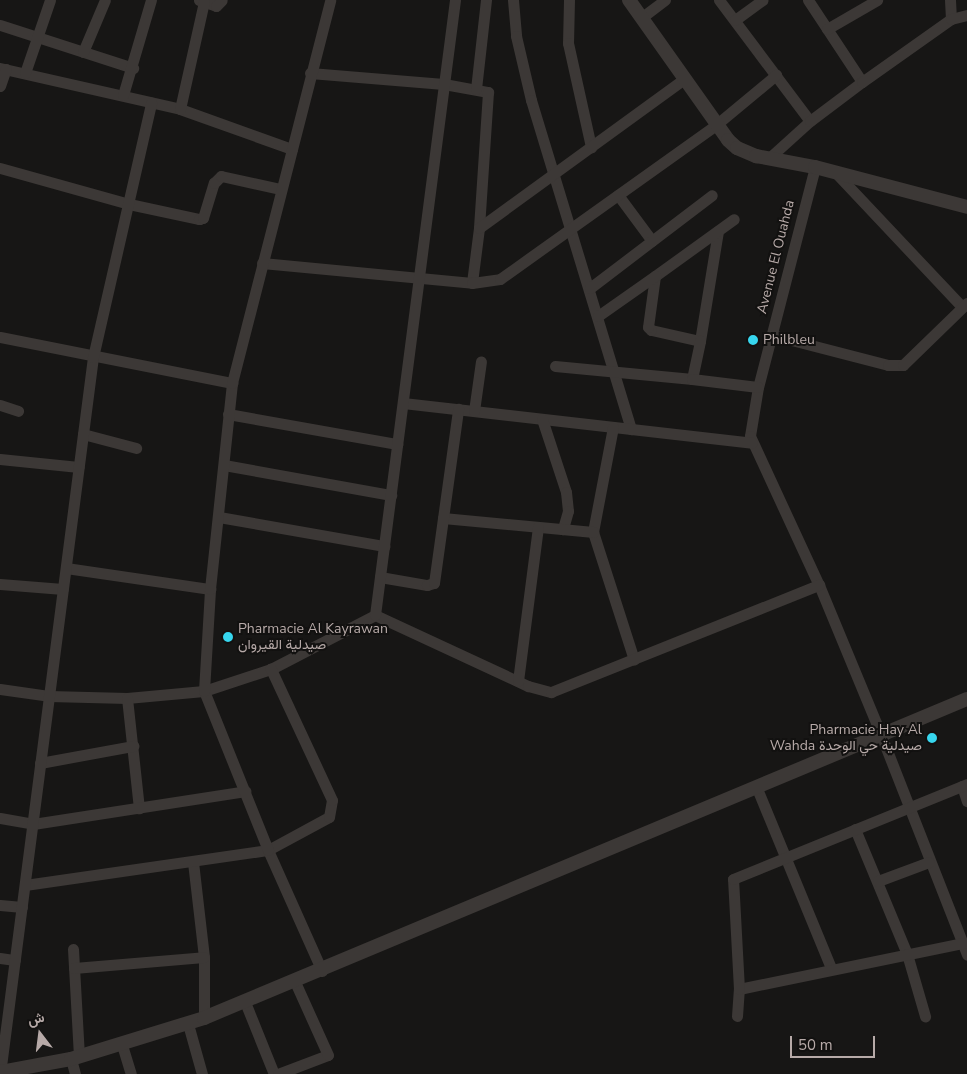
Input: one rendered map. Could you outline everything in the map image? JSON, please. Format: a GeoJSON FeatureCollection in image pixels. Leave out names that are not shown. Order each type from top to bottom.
{"type":"FeatureCollection","features":[{"type":"Feature","properties":{"kind":"street"},"geometry":{"type":"LineString","coordinates":[[25,73],[36,36],[50,0]]}},
{"type":"Feature","properties":{"kind":"street"},"geometry":{"type":"LineString","coordinates":[[83,52],[105,0]]}},
{"type":"Feature","properties":{"kind":"street"},"geometry":{"type":"LineString","coordinates":[[123,95],[133,68],[151,0]]}},
{"type":"Feature","properties":{"kind":"street"},"geometry":{"type":"LineString","coordinates":[[180,109],[202,1],[219,6],[222,0]]}},
{"type":"Feature","properties":{"kind":"street"},"geometry":{"type":"LineString","coordinates":[[322,971],[268,850],[204,691],[210,589],[232,383],[280,189],[330,0]]}},
{"type":"Feature","properties":{"kind":"street"},"geometry":{"type":"LineString","coordinates":[[375,615],[455,0]]}},
{"type":"Feature","properties":{"kind":"street"},"geometry":{"type":"LineString","coordinates":[[476,88],[486,0]]}},
{"type":"Feature","properties":{"kind":"street"},"geometry":{"type":"LineString","coordinates":[[513,0],[521,63],[552,173],[590,288],[631,429]]}},
{"type":"Feature","properties":{"kind":"street"},"geometry":{"type":"LineString","coordinates":[[569,0],[568,43],[591,147]]}},
{"type":"Feature","properties":{"kind":"street"},"geometry":{"type":"LineString","coordinates":[[628,0],[716,124],[737,148],[768,159],[815,167],[967,207]]}},
{"type":"Feature","properties":{"kind":"street"},"geometry":{"type":"LineString","coordinates":[[641,18],[665,0]]}},
{"type":"Feature","properties":{"kind":"street"},"geometry":{"type":"LineString","coordinates":[[720,0],[810,121]]}},
{"type":"Feature","properties":{"kind":"street"},"geometry":{"type":"LineString","coordinates":[[735,20],[763,0]]}},
{"type":"Feature","properties":{"kind":"street"},"geometry":{"type":"LineString","coordinates":[[808,0],[862,82]]}},
{"type":"Feature","properties":{"kind":"street"},"geometry":{"type":"LineString","coordinates":[[827,29],[877,0]]}},
{"type":"Feature","properties":{"kind":"street"},"geometry":{"type":"LineString","coordinates":[[950,0],[951,19]]}},
{"type":"Feature","properties":{"kind":"street"},"geometry":{"type":"LineString","coordinates":[[768,159],[810,121],[862,82],[951,19],[967,15]]}},
{"type":"Feature","properties":{"kind":"street"},"geometry":{"type":"LineString","coordinates":[[0,25],[133,68]]}},
{"type":"Feature","properties":{"kind":"street"},"geometry":{"type":"LineString","coordinates":[[0,86],[3,69],[25,73],[180,109],[292,149]]}},
{"type":"Feature","properties":{"kind":"street"},"geometry":{"type":"LineString","coordinates":[[310,73],[444,84],[486,91],[489,96],[479,228],[472,283]]}},
{"type":"Feature","properties":{"kind":"street"},"geometry":{"type":"LineString","coordinates":[[262,263],[472,283],[500,279],[571,230],[716,124],[776,75]]}},
{"type":"Feature","properties":{"kind":"street"},"geometry":{"type":"LineString","coordinates":[[479,228],[552,173],[684,79]]}},
{"type":"Feature","properties":{"kind":"street"},"geometry":{"type":"LineString","coordinates":[[151,103],[93,357],[15,960],[4,1012],[0,1073],[75,1058],[122,1045],[204,1018],[322,971],[756,786],[967,699]]}},
{"type":"Feature","properties":{"kind":"street","name":"Avenue El Ouahda"},"geometry":{"type":"LineString","coordinates":[[752,442],[750,425],[758,387],[815,167]]}},
{"type":"Feature","properties":{"kind":"street"},"geometry":{"type":"LineString","coordinates":[[0,168],[129,204],[199,219],[203,218],[214,183],[221,176],[280,189]]}},
{"type":"Feature","properties":{"kind":"street"},"geometry":{"type":"LineString","coordinates":[[772,334],[888,364],[902,365],[965,305],[835,172]]}},
{"type":"Feature","properties":{"kind":"street"},"geometry":{"type":"LineString","coordinates":[[618,195],[652,241]]}},
{"type":"Feature","properties":{"kind":"street"},"geometry":{"type":"LineString","coordinates":[[590,288],[712,195]]}},
{"type":"Feature","properties":{"kind":"street"},"geometry":{"type":"LineString","coordinates":[[598,316],[734,219]]}},
{"type":"Feature","properties":{"kind":"street"},"geometry":{"type":"LineString","coordinates":[[692,379],[718,231]]}},
{"type":"Feature","properties":{"kind":"street"},"geometry":{"type":"LineString","coordinates":[[655,276],[648,328],[700,340]]}},
{"type":"Feature","properties":{"kind":"street"},"geometry":{"type":"LineString","coordinates":[[0,337],[93,357],[232,383]]}},
{"type":"Feature","properties":{"kind":"street"},"geometry":{"type":"LineString","coordinates":[[474,411],[481,362]]}},
{"type":"Feature","properties":{"kind":"street"},"geometry":{"type":"LineString","coordinates":[[555,366],[758,387]]}},
{"type":"Feature","properties":{"kind":"street"},"geometry":{"type":"LineString","coordinates":[[402,403],[752,442],[818,585],[881,734],[908,809],[967,955]]}},
{"type":"Feature","properties":{"kind":"street"},"geometry":{"type":"LineString","coordinates":[[0,405],[18,411]]}},
{"type":"Feature","properties":{"kind":"street"},"geometry":{"type":"LineString","coordinates":[[380,577],[427,585],[434,582],[458,409]]}},
{"type":"Feature","properties":{"kind":"street"},"geometry":{"type":"LineString","coordinates":[[228,414],[397,444]]}},
{"type":"Feature","properties":{"kind":"street"},"geometry":{"type":"LineString","coordinates":[[542,419],[566,492],[568,511],[563,529]]}},
{"type":"Feature","properties":{"kind":"street"},"geometry":{"type":"LineString","coordinates":[[612,426],[593,532],[634,660]]}},
{"type":"Feature","properties":{"kind":"street"},"geometry":{"type":"LineString","coordinates":[[83,434],[136,448]]}},
{"type":"Feature","properties":{"kind":"street"},"geometry":{"type":"LineString","coordinates":[[0,459],[79,468]]}},
{"type":"Feature","properties":{"kind":"street"},"geometry":{"type":"LineString","coordinates":[[224,465],[391,495]]}},
{"type":"Feature","properties":{"kind":"street"},"geometry":{"type":"LineString","coordinates":[[219,517],[384,546]]}},
{"type":"Feature","properties":{"kind":"street"},"geometry":{"type":"LineString","coordinates":[[443,518],[593,532]]}},
{"type":"Feature","properties":{"kind":"street"},"geometry":{"type":"LineString","coordinates":[[518,681],[538,527]]}},
{"type":"Feature","properties":{"kind":"street"},"geometry":{"type":"LineString","coordinates":[[66,568],[210,589]]}},
{"type":"Feature","properties":{"kind":"street"},"geometry":{"type":"LineString","coordinates":[[0,584],[63,589]]}},
{"type":"Feature","properties":{"kind":"street"},"geometry":{"type":"LineString","coordinates":[[375,615],[543,692],[551,692],[818,585]]}},
{"type":"Feature","properties":{"kind":"street"},"geometry":{"type":"LineString","coordinates":[[0,689],[49,696],[127,698],[204,691],[271,669],[375,615]]}},
{"type":"Feature","properties":{"kind":"street"},"geometry":{"type":"LineString","coordinates":[[25,885],[268,850],[321,824],[329,817],[332,809],[332,800],[271,669]]}},
{"type":"Feature","properties":{"kind":"street"},"geometry":{"type":"LineString","coordinates":[[127,698],[139,808]]}},
{"type":"Feature","properties":{"kind":"street"},"geometry":{"type":"LineString","coordinates":[[40,763],[133,746]]}},
{"type":"Feature","properties":{"kind":"street"},"geometry":{"type":"LineString","coordinates":[[756,786],[831,968]]}},
{"type":"Feature","properties":{"kind":"street"},"geometry":{"type":"LineString","coordinates":[[737,1016],[739,988],[734,879],[964,786],[967,801]]}},
{"type":"Feature","properties":{"kind":"street"},"geometry":{"type":"LineString","coordinates":[[0,818],[33,824],[245,791]]}},
{"type":"Feature","properties":{"kind":"street"},"geometry":{"type":"LineString","coordinates":[[855,829],[907,954],[925,1016]]}},
{"type":"Feature","properties":{"kind":"street"},"geometry":{"type":"LineString","coordinates":[[193,862],[204,957],[204,1018]]}},
{"type":"Feature","properties":{"kind":"street"},"geometry":{"type":"LineString","coordinates":[[878,881],[929,862]]}},
{"type":"Feature","properties":{"kind":"street"},"geometry":{"type":"LineString","coordinates":[[0,905],[22,907]]}},
{"type":"Feature","properties":{"kind":"street"},"geometry":{"type":"LineString","coordinates":[[739,988],[963,943]]}},
{"type":"Feature","properties":{"kind":"street"},"geometry":{"type":"LineString","coordinates":[[73,949],[75,1074]]}},
{"type":"Feature","properties":{"kind":"street"},"geometry":{"type":"LineString","coordinates":[[74,968],[204,957]]}},
{"type":"Feature","properties":{"kind":"street"},"geometry":{"type":"LineString","coordinates":[[0,958],[15,960]]}},
{"type":"Feature","properties":{"kind":"street"},"geometry":{"type":"LineString","coordinates":[[278,1074],[328,1055],[295,982]]}},
{"type":"Feature","properties":{"kind":"street"},"geometry":{"type":"LineString","coordinates":[[245,1002],[274,1074]]}},
{"type":"Feature","properties":{"kind":"street"},"geometry":{"type":"LineString","coordinates":[[188,1024],[202,1074]]}},
{"type":"Feature","properties":{"kind":"street"},"geometry":{"type":"LineString","coordinates":[[122,1045],[131,1074]]}},
{"type":"Feature","properties":{"kind":"place","name":"Philbleu"},"geometry":{"type":"Point","coordinates":[753,340]}},
{"type":"Feature","properties":{"kind":"place","name":"Pharmacie Al Kayrawan صيدلية القيروان"},"geometry":{"type":"Point","coordinates":[228,637]}},
{"type":"Feature","properties":{"kind":"place","name":"Pharmacie Hay Al Wahda صيدلية حي الوحدة"},"geometry":{"type":"Point","coordinates":[932,738]}}]}
